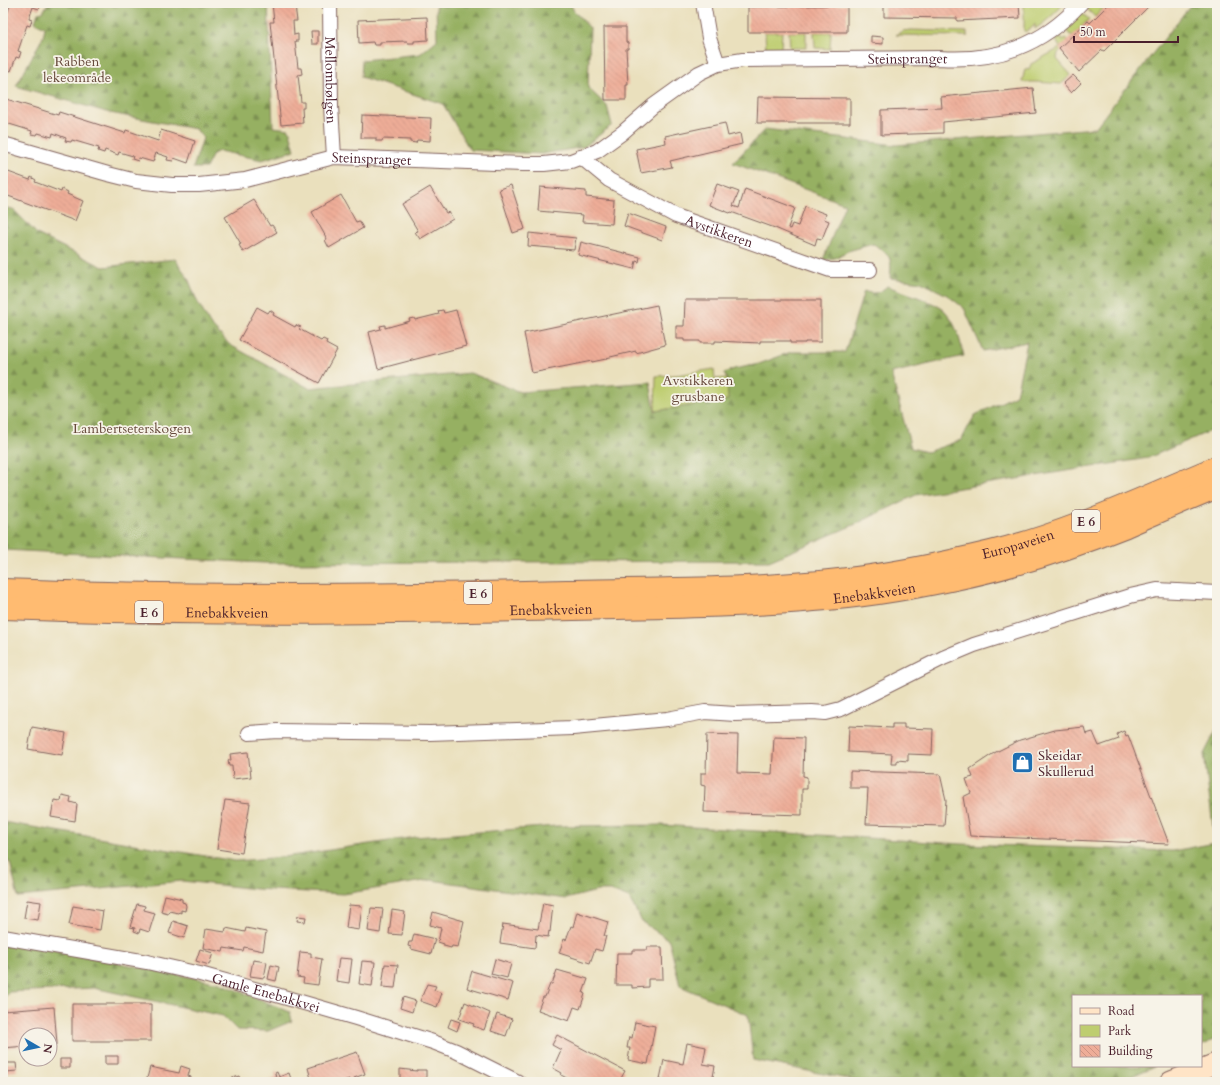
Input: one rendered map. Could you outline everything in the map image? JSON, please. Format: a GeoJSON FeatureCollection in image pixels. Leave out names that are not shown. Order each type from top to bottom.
{"type":"FeatureCollection","features":[{"type":"Feature","properties":{"kind":"highway","name":"Europaveien"},"geometry":{"type":"LineString","coordinates":[[951,562],[995,551],[1077,525],[1217,467]]}},
{"type":"Feature","properties":{"kind":"highway","name":"Europaveien"},"geometry":{"type":"LineString","coordinates":[[999,568],[1041,556],[1103,534],[1217,486]]}},
{"type":"Feature","properties":{"kind":"highway","name":"Enebakkveien"},"geometry":{"type":"LineString","coordinates":[[3,590],[228,595],[368,595],[699,588],[788,585],[841,580],[910,570],[951,562]]}},
{"type":"Feature","properties":{"kind":"highway","name":"Enebakkveien"},"geometry":{"type":"LineString","coordinates":[[3,608],[88,611],[294,613],[536,610],[744,604],[815,600],[879,593],[943,582],[999,568]]}},
{"type":"Feature","properties":{"kind":"main road"},"geometry":{"type":"LineString","coordinates":[[1170,1082],[1217,1063]]}},
{"type":"Feature","properties":{"kind":"street","name":"Mellombølgen"},"geometry":{"type":"LineString","coordinates":[[330,3],[331,106],[334,157]]}},
{"type":"Feature","properties":{"kind":"street"},"geometry":{"type":"LineString","coordinates":[[703,3],[709,38],[718,64]]}},
{"type":"Feature","properties":{"kind":"street","name":"Steinspranget"},"geometry":{"type":"LineString","coordinates":[[3,144],[136,181],[172,185],[198,185],[245,180],[334,157],[537,164],[571,161],[596,151],[622,133],[670,93],[699,74],[718,64],[749,60],[983,58],[1014,50],[1038,39],[1057,25],[1081,3]]}},
{"type":"Feature","properties":{"kind":"street","name":"Avstikkeren"},"geometry":{"type":"LineString","coordinates":[[581,157],[609,180],[676,216],[830,270],[870,270]]}},
{"type":"Feature","properties":{"kind":"street"},"geometry":{"type":"LineString","coordinates":[[249,733],[277,731],[430,733],[565,729],[667,719],[705,712],[735,714],[812,712],[825,714],[841,709],[943,658],[974,645],[1130,596],[1157,590],[1217,593]]}},
{"type":"Feature","properties":{"kind":"street","name":"Gamle Enebakkvei"},"geometry":{"type":"LineString","coordinates":[[3,937],[148,962],[266,992],[434,1042],[456,1050],[518,1082]]}},
{"type":"Feature","properties":{"kind":"green space","name":"Rabben lekeområde"},"geometry":{"type":"Polygon","coordinates":[[[48,3],[268,3],[273,127],[289,129],[295,150],[262,160],[219,151],[213,154],[206,168],[193,168],[203,138],[196,129],[110,113],[16,86],[43,37],[45,27],[35,22],[38,13],[43,12],[48,3]]]}},
{"type":"Feature","properties":{"kind":"green space"},"geometry":{"type":"Polygon","coordinates":[[[436,3],[570,3],[574,11],[590,28],[588,88],[607,106],[612,125],[584,147],[542,154],[470,150],[443,104],[361,77],[362,60],[420,54],[437,40],[436,3]]]}},
{"type":"Feature","properties":{"kind":"green space"},"geometry":{"type":"Polygon","coordinates":[[[1024,3],[1064,4],[1035,29],[1035,24],[1027,31],[1024,31],[1024,3]]]}},
{"type":"Feature","properties":{"kind":"green space"},"geometry":{"type":"Polygon","coordinates":[[[1091,3],[1108,3],[1095,17],[1087,9],[1091,3]]]}},
{"type":"Feature","properties":{"kind":"green space","name":"Lambertseterskogen"},"geometry":{"type":"Polygon","coordinates":[[[1192,3],[1217,3],[1217,428],[1148,458],[916,495],[856,524],[769,561],[264,563],[3,550],[3,207],[13,209],[37,234],[103,267],[175,259],[188,278],[197,301],[210,324],[230,345],[309,388],[470,373],[520,392],[650,382],[655,411],[728,400],[727,378],[724,373],[734,369],[759,364],[791,352],[845,352],[864,291],[876,293],[887,286],[926,300],[945,311],[955,326],[964,356],[891,373],[911,448],[927,452],[961,440],[975,415],[1016,395],[1027,342],[983,351],[964,308],[947,295],[921,282],[890,278],[891,265],[889,257],[884,251],[873,244],[848,251],[835,258],[823,260],[845,204],[733,163],[765,129],[896,145],[1095,128],[1192,3]]]}},
{"type":"Feature","properties":{"kind":"green space"},"geometry":{"type":"Polygon","coordinates":[[[1081,13],[1089,19],[1073,36],[1070,35],[1065,29],[1081,13]]]}},
{"type":"Feature","properties":{"kind":"green space"},"geometry":{"type":"Polygon","coordinates":[[[902,31],[967,32],[967,36],[896,35],[902,31]]]}},
{"type":"Feature","properties":{"kind":"green space"},"geometry":{"type":"Polygon","coordinates":[[[765,32],[782,32],[781,49],[766,49],[765,32]]]}},
{"type":"Feature","properties":{"kind":"green space"},"geometry":{"type":"Polygon","coordinates":[[[789,32],[806,32],[806,48],[790,48],[789,32]]]}},
{"type":"Feature","properties":{"kind":"green space"},"geometry":{"type":"Polygon","coordinates":[[[814,32],[831,32],[830,49],[815,48],[814,32]]]}},
{"type":"Feature","properties":{"kind":"green space"},"geometry":{"type":"Polygon","coordinates":[[[1060,34],[1062,35],[1060,37],[1062,40],[1065,38],[1069,42],[1058,53],[1057,59],[1071,75],[1061,84],[1022,82],[1025,69],[1029,70],[1031,64],[1060,48],[1055,38],[1060,34]]]}},
{"type":"Feature","properties":{"kind":"green space","name":"Avstikkeren grusbane"},"geometry":{"type":"Polygon","coordinates":[[[714,369],[715,379],[727,378],[729,400],[655,411],[656,376],[676,375],[714,369]]]}},
{"type":"Feature","properties":{"kind":"green space"},"geometry":{"type":"Polygon","coordinates":[[[1217,729],[1217,1038],[1202,1046],[1202,995],[1072,995],[1072,1067],[1153,1067],[1118,1082],[863,1082],[753,1060],[748,1015],[680,986],[669,940],[642,922],[629,898],[611,891],[597,891],[566,899],[431,880],[343,894],[256,889],[182,881],[18,897],[10,862],[3,861],[3,822],[235,861],[284,857],[415,837],[556,826],[661,825],[962,844],[1173,851],[1215,843],[1204,754],[1217,729]]]}},
{"type":"Feature","properties":{"kind":"green space"},"geometry":{"type":"Polygon","coordinates":[[[3,940],[220,983],[290,1012],[292,1021],[268,1031],[237,1030],[223,1016],[94,988],[9,992],[3,999],[3,940]]]}},
{"type":"Feature","properties":{"kind":"building"},"geometry":{"type":"Polygon","coordinates":[[[11,3],[42,3],[39,9],[33,7],[29,19],[32,20],[30,26],[27,25],[18,51],[21,52],[19,58],[16,57],[11,71],[3,68],[3,25],[11,3]]]}},
{"type":"Feature","properties":{"kind":"building"},"geometry":{"type":"Polygon","coordinates":[[[272,3],[298,3],[298,6],[295,6],[297,21],[293,21],[294,35],[298,34],[298,41],[295,41],[298,68],[301,68],[302,74],[298,75],[301,102],[304,102],[304,108],[302,108],[303,123],[281,125],[270,22],[274,22],[272,3]]]}},
{"type":"Feature","properties":{"kind":"building"},"geometry":{"type":"Polygon","coordinates":[[[884,3],[1019,3],[1020,18],[957,21],[957,18],[884,17],[884,3]]]}},
{"type":"Feature","properties":{"kind":"building"},"geometry":{"type":"Polygon","coordinates":[[[1110,3],[1152,3],[1104,51],[1102,50],[1079,72],[1059,48],[1088,21],[1090,23],[1110,3]]]}},
{"type":"Feature","properties":{"kind":"building"},"geometry":{"type":"Polygon","coordinates":[[[847,5],[847,32],[748,32],[748,7],[847,5]]]}},
{"type":"Feature","properties":{"kind":"building"},"geometry":{"type":"Polygon","coordinates":[[[427,17],[428,40],[414,41],[414,43],[408,43],[407,41],[380,42],[380,45],[374,45],[373,42],[359,43],[358,20],[427,17]]]}},
{"type":"Feature","properties":{"kind":"building"},"geometry":{"type":"Polygon","coordinates":[[[604,27],[626,27],[626,42],[628,43],[628,49],[626,49],[628,85],[626,85],[626,100],[605,100],[604,27]]]}},
{"type":"Feature","properties":{"kind":"building"},"geometry":{"type":"Polygon","coordinates":[[[311,31],[318,31],[318,44],[312,44],[311,31]]]}},
{"type":"Feature","properties":{"kind":"building"},"geometry":{"type":"Polygon","coordinates":[[[871,36],[883,37],[883,44],[871,43],[871,36]]]}},
{"type":"Feature","properties":{"kind":"building"},"geometry":{"type":"Polygon","coordinates":[[[1073,75],[1081,83],[1071,93],[1063,84],[1073,75]]]}},
{"type":"Feature","properties":{"kind":"building"},"geometry":{"type":"Polygon","coordinates":[[[1033,88],[1036,113],[943,122],[943,133],[881,135],[881,110],[942,108],[941,97],[1033,88]]]}},
{"type":"Feature","properties":{"kind":"building"},"geometry":{"type":"Polygon","coordinates":[[[758,97],[850,98],[850,123],[757,123],[758,97]]]}},
{"type":"Feature","properties":{"kind":"building"},"geometry":{"type":"Polygon","coordinates":[[[3,98],[58,115],[59,112],[125,133],[126,130],[158,141],[161,130],[195,141],[188,163],[174,158],[173,161],[167,160],[168,157],[156,153],[153,162],[139,158],[138,161],[132,159],[133,156],[119,152],[118,155],[105,150],[104,153],[98,151],[99,148],[72,140],[71,142],[65,141],[66,138],[53,133],[52,137],[38,133],[37,135],[31,134],[32,131],[6,123],[3,125],[3,98]]]}},
{"type":"Feature","properties":{"kind":"building"},"geometry":{"type":"Polygon","coordinates":[[[362,115],[431,118],[430,141],[417,140],[416,143],[410,142],[410,140],[383,139],[382,141],[376,141],[376,138],[361,138],[362,115]]]}},
{"type":"Feature","properties":{"kind":"building"},"geometry":{"type":"Polygon","coordinates":[[[725,123],[728,136],[740,133],[742,144],[670,161],[672,167],[641,173],[636,149],[666,143],[665,136],[725,123]]]}},
{"type":"Feature","properties":{"kind":"building"},"geometry":{"type":"Polygon","coordinates":[[[3,170],[30,180],[31,177],[36,180],[35,182],[61,192],[62,189],[68,192],[67,194],[83,201],[75,221],[3,194],[3,170]]]}},
{"type":"Feature","properties":{"kind":"building"},"geometry":{"type":"Polygon","coordinates":[[[717,184],[739,192],[733,206],[739,208],[745,189],[795,208],[788,228],[790,229],[792,224],[798,226],[805,206],[826,214],[824,219],[829,221],[822,239],[817,238],[815,245],[775,228],[709,205],[717,184]]]}},
{"type":"Feature","properties":{"kind":"building"},"geometry":{"type":"Polygon","coordinates":[[[511,185],[525,229],[513,233],[499,189],[511,185]]]}},
{"type":"Feature","properties":{"kind":"building"},"geometry":{"type":"Polygon","coordinates":[[[430,187],[446,213],[449,212],[453,219],[420,239],[415,232],[418,231],[402,204],[430,187]]]}},
{"type":"Feature","properties":{"kind":"building"},"geometry":{"type":"Polygon","coordinates":[[[540,187],[586,191],[586,197],[614,200],[612,224],[582,222],[583,215],[538,211],[540,187]]]}},
{"type":"Feature","properties":{"kind":"building"},"geometry":{"type":"Polygon","coordinates":[[[341,195],[356,222],[359,221],[363,228],[329,248],[325,240],[327,239],[312,212],[341,195]]]}},
{"type":"Feature","properties":{"kind":"building"},"geometry":{"type":"Polygon","coordinates":[[[254,200],[270,226],[272,225],[277,232],[243,252],[239,245],[241,244],[225,217],[254,200]]]}},
{"type":"Feature","properties":{"kind":"building"},"geometry":{"type":"Polygon","coordinates":[[[628,213],[666,227],[662,240],[624,226],[628,213]]]}},
{"type":"Feature","properties":{"kind":"building"},"geometry":{"type":"Polygon","coordinates":[[[529,233],[576,238],[574,250],[528,246],[529,233]]]}},
{"type":"Feature","properties":{"kind":"building"},"geometry":{"type":"Polygon","coordinates":[[[581,242],[640,257],[639,262],[636,261],[634,269],[578,255],[581,242]]]}},
{"type":"Feature","properties":{"kind":"building"},"geometry":{"type":"Polygon","coordinates":[[[685,300],[821,300],[821,342],[790,343],[790,341],[760,341],[760,343],[715,341],[715,343],[700,343],[700,341],[684,341],[684,339],[676,339],[676,326],[684,326],[685,300]]]}},
{"type":"Feature","properties":{"kind":"building"},"geometry":{"type":"Polygon","coordinates":[[[657,305],[665,345],[636,353],[636,351],[592,362],[532,373],[524,333],[657,305]]]}},
{"type":"Feature","properties":{"kind":"building"},"geometry":{"type":"Polygon","coordinates":[[[257,307],[268,313],[270,310],[274,313],[273,315],[295,327],[296,325],[301,327],[299,329],[321,341],[323,339],[327,341],[326,344],[337,350],[319,383],[239,340],[257,307]]]}},
{"type":"Feature","properties":{"kind":"building"},"geometry":{"type":"Polygon","coordinates":[[[443,310],[444,313],[456,310],[466,346],[378,369],[369,332],[381,329],[380,326],[385,325],[385,328],[410,321],[409,319],[414,318],[415,320],[439,314],[438,311],[443,310]]]}},
{"type":"Feature","properties":{"kind":"building"},"geometry":{"type":"Polygon","coordinates":[[[892,724],[904,724],[904,728],[933,729],[932,755],[908,754],[908,761],[897,760],[897,764],[891,764],[892,754],[848,752],[849,726],[892,728],[892,724]]]}},
{"type":"Feature","properties":{"kind":"building"},"geometry":{"type":"Polygon","coordinates":[[[32,727],[66,733],[62,755],[28,749],[32,727]]]}},
{"type":"Feature","properties":{"kind":"building"},"geometry":{"type":"Polygon","coordinates":[[[1084,727],[1086,734],[1093,732],[1099,746],[1119,739],[1117,734],[1124,731],[1126,736],[1128,735],[1169,844],[970,836],[963,797],[971,793],[966,779],[973,777],[970,769],[994,753],[1020,740],[1055,730],[1084,727]]]}},
{"type":"Feature","properties":{"kind":"building"},"geometry":{"type":"Polygon","coordinates":[[[707,734],[738,735],[737,773],[772,774],[774,737],[804,738],[803,776],[807,777],[807,789],[802,789],[802,815],[704,812],[705,786],[701,785],[701,773],[706,773],[707,734]]]}},
{"type":"Feature","properties":{"kind":"building"},"geometry":{"type":"Polygon","coordinates":[[[248,752],[251,777],[233,779],[232,766],[229,766],[228,760],[231,760],[230,754],[248,752]]]}},
{"type":"Feature","properties":{"kind":"building"},"geometry":{"type":"Polygon","coordinates":[[[850,771],[940,774],[946,800],[944,826],[866,824],[868,788],[850,788],[850,771]]]}},
{"type":"Feature","properties":{"kind":"building"},"geometry":{"type":"Polygon","coordinates":[[[62,795],[71,797],[70,802],[77,804],[75,821],[51,817],[54,800],[61,801],[62,795]]]}},
{"type":"Feature","properties":{"kind":"building"},"geometry":{"type":"Polygon","coordinates":[[[225,800],[250,803],[242,853],[217,849],[225,800]]]}},
{"type":"Feature","properties":{"kind":"building"},"geometry":{"type":"Polygon","coordinates":[[[165,895],[182,899],[182,902],[185,903],[186,906],[185,911],[181,910],[181,913],[178,913],[169,911],[168,914],[161,912],[165,895]]]}},
{"type":"Feature","properties":{"kind":"building"},"geometry":{"type":"Polygon","coordinates":[[[27,900],[41,902],[38,920],[24,918],[27,900]]]}},
{"type":"Feature","properties":{"kind":"building"},"geometry":{"type":"Polygon","coordinates":[[[543,903],[553,905],[550,932],[549,931],[548,937],[536,935],[535,948],[500,943],[503,924],[538,929],[543,903]]]}},
{"type":"Feature","properties":{"kind":"building"},"geometry":{"type":"Polygon","coordinates":[[[137,904],[145,906],[144,910],[155,913],[149,932],[140,929],[139,933],[134,931],[135,928],[130,927],[137,904]]]}},
{"type":"Feature","properties":{"kind":"building"},"geometry":{"type":"Polygon","coordinates":[[[349,905],[362,906],[359,930],[346,928],[349,905]]]}},
{"type":"Feature","properties":{"kind":"building"},"geometry":{"type":"Polygon","coordinates":[[[73,906],[103,911],[100,930],[69,925],[73,906]]]}},
{"type":"Feature","properties":{"kind":"building"},"geometry":{"type":"Polygon","coordinates":[[[371,908],[383,909],[380,933],[368,931],[371,908]]]}},
{"type":"Feature","properties":{"kind":"building"},"geometry":{"type":"Polygon","coordinates":[[[392,910],[405,912],[402,935],[389,934],[392,910]]]}},
{"type":"Feature","properties":{"kind":"building"},"geometry":{"type":"Polygon","coordinates":[[[433,912],[464,921],[458,947],[452,946],[451,948],[438,942],[441,928],[430,925],[433,912]]]}},
{"type":"Feature","properties":{"kind":"building"},"geometry":{"type":"Polygon","coordinates":[[[577,912],[608,922],[602,951],[595,949],[590,963],[559,953],[571,926],[573,927],[577,912]]]}},
{"type":"Feature","properties":{"kind":"building"},"geometry":{"type":"Polygon","coordinates":[[[298,916],[306,917],[305,922],[297,921],[298,916]]]}},
{"type":"Feature","properties":{"kind":"building"},"geometry":{"type":"Polygon","coordinates":[[[173,921],[188,926],[184,938],[169,933],[173,921]]]}},
{"type":"Feature","properties":{"kind":"building"},"geometry":{"type":"Polygon","coordinates":[[[226,928],[245,932],[246,928],[266,932],[263,951],[244,947],[243,951],[224,948],[223,952],[203,948],[206,929],[225,932],[226,928]]]}},
{"type":"Feature","properties":{"kind":"building"},"geometry":{"type":"Polygon","coordinates":[[[414,934],[435,939],[431,954],[411,949],[411,947],[408,946],[409,942],[412,942],[414,934]]]}},
{"type":"Feature","properties":{"kind":"building"},"geometry":{"type":"Polygon","coordinates":[[[647,947],[662,947],[663,979],[648,979],[648,987],[632,988],[632,985],[616,985],[617,953],[632,953],[632,950],[647,950],[647,947]]]}},
{"type":"Feature","properties":{"kind":"building"},"geometry":{"type":"Polygon","coordinates":[[[200,949],[213,953],[209,965],[196,961],[200,949]]]}},
{"type":"Feature","properties":{"kind":"building"},"geometry":{"type":"Polygon","coordinates":[[[300,952],[311,953],[311,957],[322,959],[318,985],[303,983],[304,978],[297,977],[300,952]]]}},
{"type":"Feature","properties":{"kind":"building"},"geometry":{"type":"Polygon","coordinates":[[[339,958],[352,959],[349,983],[336,981],[339,958]]]}},
{"type":"Feature","properties":{"kind":"building"},"geometry":{"type":"Polygon","coordinates":[[[495,959],[511,964],[507,978],[491,974],[495,959]]]}},
{"type":"Feature","properties":{"kind":"building"},"geometry":{"type":"Polygon","coordinates":[[[253,960],[267,962],[264,978],[250,976],[253,960]]]}},
{"type":"Feature","properties":{"kind":"building"},"geometry":{"type":"Polygon","coordinates":[[[362,961],[375,962],[372,986],[359,984],[362,961]]]}},
{"type":"Feature","properties":{"kind":"building"},"geometry":{"type":"Polygon","coordinates":[[[385,964],[398,965],[395,988],[382,987],[385,964]]]}},
{"type":"Feature","properties":{"kind":"building"},"geometry":{"type":"Polygon","coordinates":[[[271,965],[279,967],[276,981],[268,979],[271,965]]]}},
{"type":"Feature","properties":{"kind":"building"},"geometry":{"type":"Polygon","coordinates":[[[557,970],[588,979],[583,993],[585,994],[580,1009],[574,1007],[569,1021],[538,1010],[550,984],[552,984],[557,970]]]}},
{"type":"Feature","properties":{"kind":"building"},"geometry":{"type":"Polygon","coordinates":[[[472,971],[513,983],[508,1000],[467,988],[472,971]]]}},
{"type":"Feature","properties":{"kind":"building"},"geometry":{"type":"Polygon","coordinates":[[[427,984],[436,986],[434,990],[442,993],[437,1007],[420,1001],[427,984]]]}},
{"type":"Feature","properties":{"kind":"building"},"geometry":{"type":"Polygon","coordinates":[[[403,997],[416,1001],[412,1012],[400,1008],[403,997]]]}},
{"type":"Feature","properties":{"kind":"building"},"geometry":{"type":"Polygon","coordinates":[[[465,1002],[490,1013],[484,1030],[473,1026],[474,1024],[459,1019],[465,1002]]]}},
{"type":"Feature","properties":{"kind":"building"},"geometry":{"type":"Polygon","coordinates":[[[72,1004],[151,1004],[151,1041],[72,1041],[72,1004]]]}},
{"type":"Feature","properties":{"kind":"building"},"geometry":{"type":"Polygon","coordinates":[[[54,1007],[56,1027],[18,1027],[18,1047],[3,1048],[3,1011],[54,1007]]]}},
{"type":"Feature","properties":{"kind":"building"},"geometry":{"type":"Polygon","coordinates":[[[497,1014],[512,1019],[506,1036],[491,1031],[497,1014]]]}},
{"type":"Feature","properties":{"kind":"building"},"geometry":{"type":"Polygon","coordinates":[[[451,1019],[460,1022],[457,1031],[448,1027],[451,1019]]]}},
{"type":"Feature","properties":{"kind":"building"},"geometry":{"type":"Polygon","coordinates":[[[635,1022],[655,1026],[648,1064],[628,1060],[630,1048],[627,1048],[629,1037],[632,1038],[635,1022]]]}},
{"type":"Feature","properties":{"kind":"building"},"geometry":{"type":"Polygon","coordinates":[[[557,1035],[625,1071],[619,1082],[574,1082],[561,1075],[562,1073],[553,1068],[561,1050],[552,1045],[557,1035]]]}},
{"type":"Feature","properties":{"kind":"building"},"geometry":{"type":"Polygon","coordinates":[[[687,1043],[706,1047],[703,1064],[715,1066],[712,1082],[694,1082],[680,1079],[680,1082],[675,1082],[660,1079],[664,1060],[683,1064],[687,1043]]]}},
{"type":"Feature","properties":{"kind":"building"},"geometry":{"type":"Polygon","coordinates":[[[357,1052],[365,1074],[354,1078],[355,1082],[350,1082],[349,1079],[340,1082],[312,1082],[308,1068],[357,1052]]]}},
{"type":"Feature","properties":{"kind":"building"},"geometry":{"type":"Polygon","coordinates":[[[105,1056],[118,1056],[118,1064],[105,1064],[105,1056]]]}},
{"type":"Feature","properties":{"kind":"building"},"geometry":{"type":"Polygon","coordinates":[[[60,1059],[70,1059],[70,1068],[60,1068],[60,1059]]]}},
{"type":"Feature","properties":{"kind":"building"},"geometry":{"type":"Polygon","coordinates":[[[5,1063],[16,1063],[17,1071],[6,1072],[5,1063]]]}},
{"type":"Feature","properties":{"kind":"building"},"geometry":{"type":"Polygon","coordinates":[[[181,1066],[190,1069],[188,1076],[191,1077],[190,1082],[146,1082],[150,1067],[179,1073],[181,1066]]]}},
{"type":"Feature","properties":{"kind":"building"},"geometry":{"type":"Polygon","coordinates":[[[400,1069],[417,1071],[426,1070],[426,1082],[400,1082],[400,1069]]]}},
{"type":"Feature","properties":{"kind":"building"},"geometry":{"type":"Polygon","coordinates":[[[277,1072],[279,1077],[289,1073],[292,1082],[264,1082],[276,1078],[275,1073],[277,1072]]]}},
{"type":"Feature","properties":{"kind":"building"},"geometry":{"type":"Polygon","coordinates":[[[239,1076],[241,1082],[220,1082],[239,1076]]]}},
{"type":"Feature","properties":{"kind":"place","name":"Skeidar Skullerud"},"geometry":{"type":"Point","coordinates":[1022,763]}}]}
